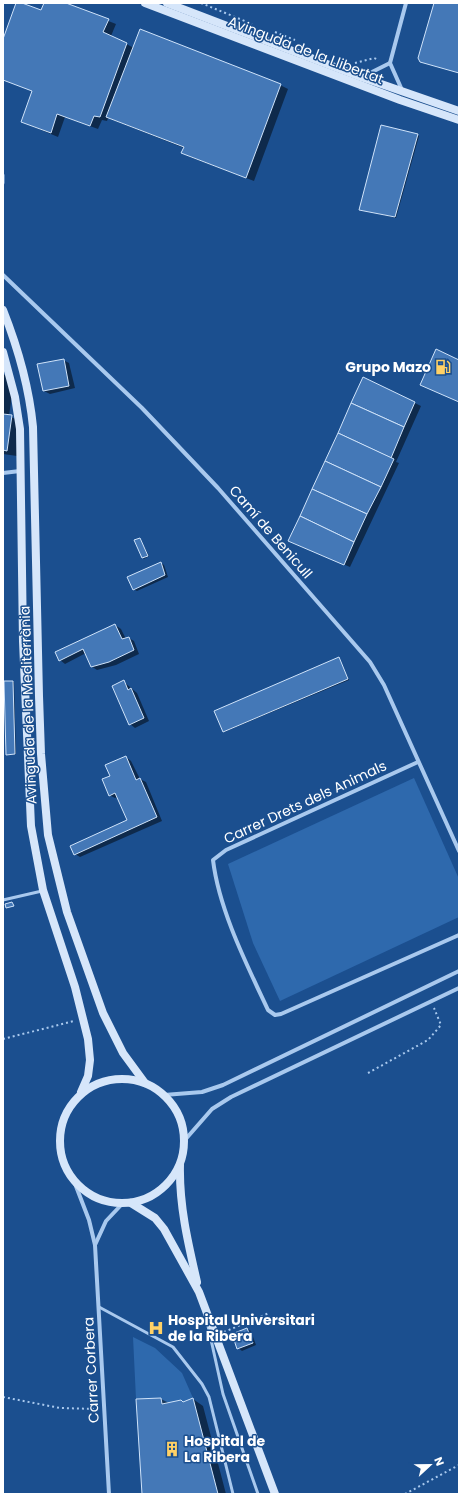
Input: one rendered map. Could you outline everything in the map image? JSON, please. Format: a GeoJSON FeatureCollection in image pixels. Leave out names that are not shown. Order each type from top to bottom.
{"type":"FeatureCollection","features":[{"type":"Feature","properties":{"kind":"main road","name":"Avinguda de la Llibertat"},"geometry":{"type":"LineString","coordinates":[[145,3],[400,100],[459,120]]}},
{"type":"Feature","properties":{"kind":"main road","name":"Avinguda de la Llibertat"},"geometry":{"type":"LineString","coordinates":[[167,3],[403,93],[459,111]]}},
{"type":"Feature","properties":{"kind":"main road","name":"Avinguda de la Mediterrània"},"geometry":{"type":"LineString","coordinates":[[3,310],[21,361],[31,407],[33,427],[39,696],[43,777],[48,835],[67,912],[103,1013],[123,1053],[145,1083]]}},
{"type":"Feature","properties":{"kind":"main road","name":"Avinguda de la Mediterrània"},"geometry":{"type":"LineString","coordinates":[[3,352],[15,397],[19,422],[23,641],[29,803],[34,846],[43,890],[76,987],[84,1019],[90,1060],[88,1076],[81,1092]]}},
{"type":"Feature","properties":{"kind":"main road"},"geometry":{"type":"LineString","coordinates":[[180,1162],[173,1177],[161,1189],[147,1198],[127,1203],[109,1202],[96,1197],[84,1190],[74,1181],[65,1166],[60,1149],[60,1132],[65,1115],[81,1092],[89,1087],[114,1079],[128,1078],[145,1083],[164,1095],[174,1108],[182,1124],[184,1141],[180,1162],[180,1182],[185,1229],[199,1292],[275,1494]]}},
{"type":"Feature","properties":{"kind":"main road"},"geometry":{"type":"LineString","coordinates":[[127,1203],[155,1218],[164,1229],[199,1292]]}},
{"type":"Feature","properties":{"kind":"street"},"geometry":{"type":"LineString","coordinates":[[403,93],[390,63],[406,3]]}},
{"type":"Feature","properties":{"kind":"street"},"geometry":{"type":"LineString","coordinates":[[361,77],[390,63]]}},
{"type":"Feature","properties":{"kind":"street","name":"Camí de Benicull"},"geometry":{"type":"LineString","coordinates":[[3,275],[142,408],[207,477],[370,662],[384,685],[459,851]]}},
{"type":"Feature","properties":{"kind":"street"},"geometry":{"type":"LineString","coordinates":[[3,473],[20,471]]}},
{"type":"Feature","properties":{"kind":"street","name":"Carrer Drets dels Animals"},"geometry":{"type":"LineString","coordinates":[[418,762],[226,850],[213,860],[215,873],[236,941],[268,1010],[275,1015],[281,1014],[459,935]]}},
{"type":"Feature","properties":{"kind":"street"},"geometry":{"type":"LineString","coordinates":[[164,1095],[202,1092],[223,1085],[459,972]]}},
{"type":"Feature","properties":{"kind":"street"},"geometry":{"type":"LineString","coordinates":[[184,1141],[212,1109],[231,1097],[459,988]]}},
{"type":"Feature","properties":{"kind":"street","name":"Carrer Corbera"},"geometry":{"type":"LineString","coordinates":[[74,1181],[89,1220],[95,1245],[109,1494]]}},
{"type":"Feature","properties":{"kind":"street","name":"Carrer Corbera"},"geometry":{"type":"LineString","coordinates":[[95,1245],[106,1221],[127,1203]]}},
{"type":"Feature","properties":{"kind":"lane"},"geometry":{"type":"LineString","coordinates":[[3,175],[3,183]]}},
{"type":"Feature","properties":{"kind":"lane"},"geometry":{"type":"LineString","coordinates":[[3,900],[43,890]]}},
{"type":"Feature","properties":{"kind":"lane"},"geometry":{"type":"LineString","coordinates":[[202,1301],[223,1394],[258,1494]]}},
{"type":"Feature","properties":{"kind":"lane"},"geometry":{"type":"LineString","coordinates":[[99,1307],[173,1347],[202,1384],[209,1397],[233,1494]]}},
{"type":"Feature","properties":{"kind":"path"},"geometry":{"type":"LineString","coordinates":[[201,3],[249,21],[256,27]]}},
{"type":"Feature","properties":{"kind":"path"},"geometry":{"type":"LineString","coordinates":[[268,32],[280,33],[300,42]]}},
{"type":"Feature","properties":{"kind":"path"},"geometry":{"type":"LineString","coordinates":[[352,63],[374,58],[390,63]]}},
{"type":"Feature","properties":{"kind":"path"},"geometry":{"type":"LineString","coordinates":[[368,1073],[428,1040],[441,1025],[431,1001]]}},
{"type":"Feature","properties":{"kind":"path"},"geometry":{"type":"LineString","coordinates":[[3,1039],[84,1019]]}},
{"type":"Feature","properties":{"kind":"path"},"geometry":{"type":"LineString","coordinates":[[216,1336],[269,1313]]}},
{"type":"Feature","properties":{"kind":"path"},"geometry":{"type":"LineString","coordinates":[[3,1397],[60,1408],[104,1410]]}},
{"type":"Feature","properties":{"kind":"path"},"geometry":{"type":"LineString","coordinates":[[405,1494],[459,1465]]}},
{"type":"Feature","properties":{"kind":"shaded area"},"geometry":{"type":"Polygon","coordinates":[[[414,778],[459,879],[459,917],[280,1001],[253,943],[228,864],[414,778]]]}},
{"type":"Feature","properties":{"kind":"shaded area"},"geometry":{"type":"Polygon","coordinates":[[[133,1337],[155,1348],[182,1373],[193,1398],[183,1402],[162,1404],[161,1398],[136,1399],[133,1337]]]}},
{"type":"Feature","properties":{"kind":"building"},"geometry":{"type":"Polygon","coordinates":[[[16,3],[22,3],[41,10],[44,3],[66,3],[109,19],[103,32],[127,43],[100,117],[94,116],[90,126],[57,114],[51,133],[21,122],[32,91],[3,80],[3,39],[16,3]]]}},
{"type":"Feature","properties":{"kind":"building"},"geometry":{"type":"Polygon","coordinates":[[[434,3],[459,3],[459,73],[420,62],[418,58],[434,3]]]}},
{"type":"Feature","properties":{"kind":"building"},"geometry":{"type":"Polygon","coordinates":[[[140,29],[281,84],[246,178],[181,153],[184,147],[106,117],[140,29]]]}},
{"type":"Feature","properties":{"kind":"building"},"geometry":{"type":"Polygon","coordinates":[[[381,125],[418,134],[395,217],[359,210],[381,125]]]}},
{"type":"Feature","properties":{"kind":"building","name":"Grupo Mazo"},"geometry":{"type":"Polygon","coordinates":[[[436,349],[459,360],[459,402],[420,385],[436,349]]]}},
{"type":"Feature","properties":{"kind":"building"},"geometry":{"type":"Polygon","coordinates":[[[64,359],[69,386],[43,391],[37,364],[64,359]]]}},
{"type":"Feature","properties":{"kind":"building"},"geometry":{"type":"Polygon","coordinates":[[[363,377],[415,402],[404,427],[351,403],[363,377]]]}},
{"type":"Feature","properties":{"kind":"building"},"geometry":{"type":"Polygon","coordinates":[[[351,403],[404,427],[391,458],[338,433],[351,403]]]}},
{"type":"Feature","properties":{"kind":"building"},"geometry":{"type":"Polygon","coordinates":[[[3,414],[12,415],[7,451],[3,450],[3,414]]]}},
{"type":"Feature","properties":{"kind":"building"},"geometry":{"type":"Polygon","coordinates":[[[338,433],[394,459],[381,487],[325,461],[338,433]]]}},
{"type":"Feature","properties":{"kind":"building"},"geometry":{"type":"Polygon","coordinates":[[[325,461],[381,487],[367,514],[312,489],[325,461]]]}},
{"type":"Feature","properties":{"kind":"building"},"geometry":{"type":"Polygon","coordinates":[[[312,489],[367,514],[354,542],[300,516],[312,489]]]}},
{"type":"Feature","properties":{"kind":"building"},"geometry":{"type":"Polygon","coordinates":[[[300,516],[354,542],[344,565],[288,541],[300,516]]]}},
{"type":"Feature","properties":{"kind":"building"},"geometry":{"type":"Polygon","coordinates":[[[140,538],[148,556],[142,558],[134,540],[140,538]]]}},
{"type":"Feature","properties":{"kind":"building"},"geometry":{"type":"Polygon","coordinates":[[[161,562],[165,575],[133,590],[127,577],[161,562]]]}},
{"type":"Feature","properties":{"kind":"building"},"geometry":{"type":"Polygon","coordinates":[[[115,624],[122,639],[129,637],[134,650],[109,662],[91,667],[83,649],[59,661],[55,652],[115,624]]]}},
{"type":"Feature","properties":{"kind":"building"},"geometry":{"type":"Polygon","coordinates":[[[339,657],[348,679],[223,732],[214,711],[339,657]]]}},
{"type":"Feature","properties":{"kind":"building"},"geometry":{"type":"Polygon","coordinates":[[[124,680],[128,690],[131,688],[144,718],[129,725],[112,686],[124,680]]]}},
{"type":"Feature","properties":{"kind":"building"},"geometry":{"type":"Polygon","coordinates":[[[4,681],[13,681],[15,754],[6,755],[4,681]]]}},
{"type":"Feature","properties":{"kind":"building"},"geometry":{"type":"Polygon","coordinates":[[[126,756],[136,780],[140,778],[157,817],[74,855],[70,846],[127,820],[115,793],[109,796],[102,779],[110,776],[105,765],[126,756]]]}},
{"type":"Feature","properties":{"kind":"building"},"geometry":{"type":"Polygon","coordinates":[[[12,902],[14,906],[6,908],[5,904],[12,902]]]}},
{"type":"Feature","properties":{"kind":"building"},"geometry":{"type":"Polygon","coordinates":[[[247,1328],[253,1343],[237,1349],[232,1334],[247,1328]]]}},
{"type":"Feature","properties":{"kind":"building","name":"Hospital de La Ribera"},"geometry":{"type":"Polygon","coordinates":[[[161,1398],[162,1404],[181,1400],[183,1402],[193,1398],[218,1494],[142,1494],[136,1399],[161,1398]]]}},
{"type":"Feature","properties":{"kind":"place","name":"Grupo Mazo"},"geometry":{"type":"Point","coordinates":[443,367]}},
{"type":"Feature","properties":{"kind":"place","name":"Hospital Universitari de la Ribera"},"geometry":{"type":"Point","coordinates":[156,1328]}},
{"type":"Feature","properties":{"kind":"place","name":"Hospital de La Ribera"},"geometry":{"type":"Point","coordinates":[172,1449]}}]}
